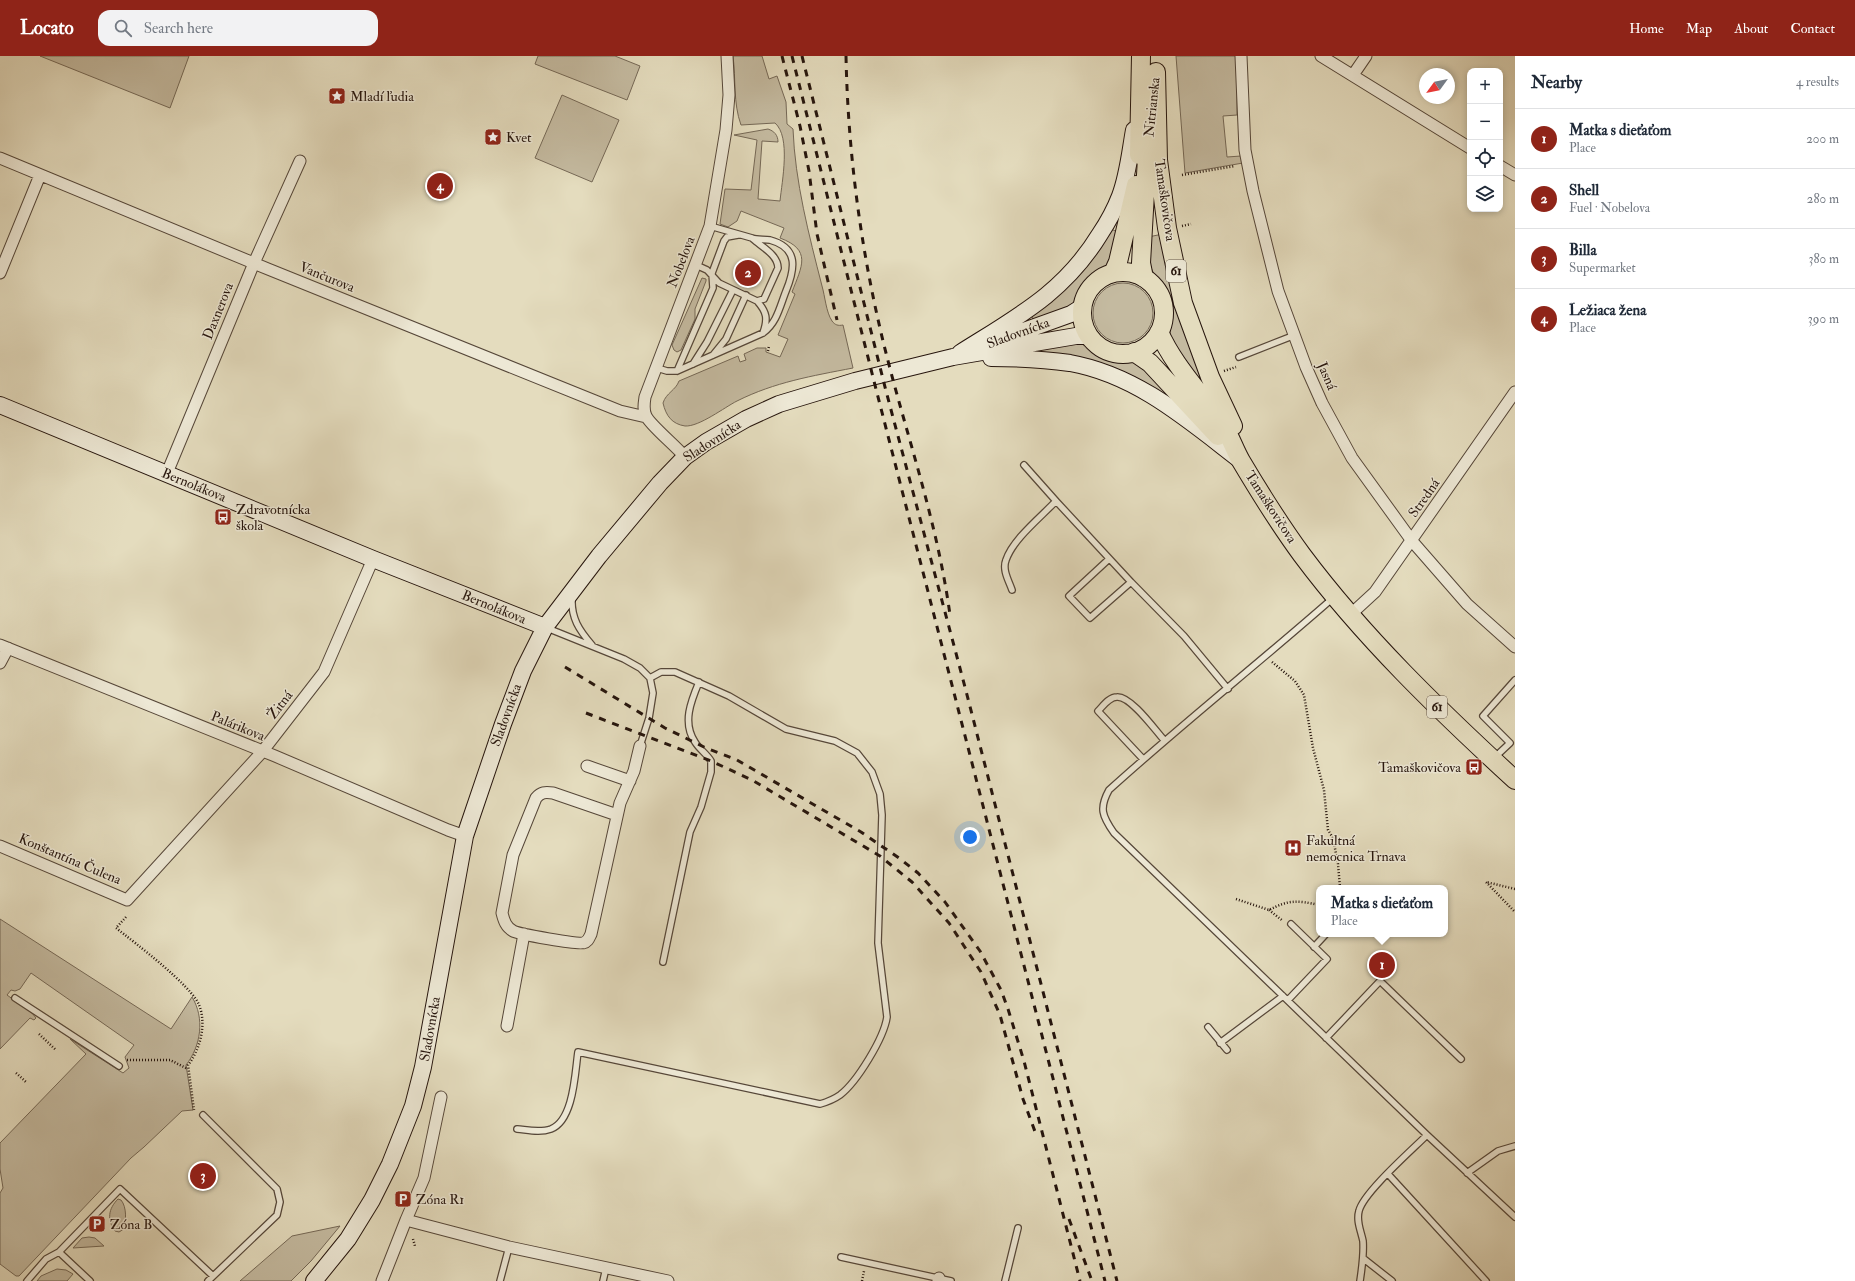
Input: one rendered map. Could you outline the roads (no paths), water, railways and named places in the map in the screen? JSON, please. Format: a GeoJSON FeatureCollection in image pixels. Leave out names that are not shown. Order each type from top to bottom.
{"type":"FeatureCollection","features":[{"type":"Feature","properties":{"kind":"main road","name":"Nitrianska"},"geometry":{"type":"LineString","coordinates":[[1114,273],[1136,190],[1140,153],[1141,56]]}},
{"type":"Feature","properties":{"kind":"main road","name":"Nitrianska"},"geometry":{"type":"LineString","coordinates":[[1144,278],[1141,263],[1147,157],[1156,64]]}},
{"type":"Feature","properties":{"kind":"main road","name":"Tamaškovičova"},"geometry":{"type":"LineString","coordinates":[[1156,64],[1158,160],[1167,228],[1183,303],[1210,377],[1232,424],[1240,460]]}},
{"type":"Feature","properties":{"kind":"main road"},"geometry":{"type":"LineString","coordinates":[[1089,336],[1083,322],[1082,307],[1086,295],[1092,285],[1102,278],[1114,273],[1124,272],[1144,278]]}},
{"type":"Feature","properties":{"kind":"main road","name":"61"},"geometry":{"type":"LineString","coordinates":[[1089,336],[1098,345],[1109,352],[1121,354],[1134,352],[1144,348],[1153,341],[1159,332],[1163,320],[1164,308],[1157,291],[1144,278]]}},
{"type":"Feature","properties":{"kind":"main road","name":"Tamaškovičova"},"geometry":{"type":"LineString","coordinates":[[1159,332],[1166,347],[1223,424],[1240,460],[1274,514],[1335,597],[1350,615],[1427,696],[1515,780]]}},
{"type":"Feature","properties":{"kind":"main road","name":"61"},"geometry":{"type":"LineString","coordinates":[[1134,352],[1150,363],[1240,460]]}},
{"type":"Feature","properties":{"kind":"street","name":"Nobelova"},"geometry":{"type":"LineString","coordinates":[[646,417],[643,407],[645,397],[710,226],[726,130],[729,95],[727,56]]}},
{"type":"Feature","properties":{"kind":"street","name":"Jasná"},"geometry":{"type":"LineString","coordinates":[[1241,56],[1245,150],[1251,184],[1278,291],[1322,403],[1352,458],[1412,541],[1467,604],[1515,647]]}},
{"type":"Feature","properties":{"kind":"street"},"geometry":{"type":"LineString","coordinates":[[1321,56],[1467,146]]}},
{"type":"Feature","properties":{"kind":"street"},"geometry":{"type":"LineString","coordinates":[[1353,76],[1366,56]]}},
{"type":"Feature","properties":{"kind":"street"},"geometry":{"type":"LineString","coordinates":[[953,357],[1025,313],[1046,298],[1065,280],[1088,253],[1108,222],[1120,197],[1126,176],[1140,93]]}},
{"type":"Feature","properties":{"kind":"street","name":"Vančurova"},"geometry":{"type":"LineString","coordinates":[[0,158],[254,263],[620,411],[646,417]]}},
{"type":"Feature","properties":{"kind":"street","name":"Daxnerova"},"geometry":{"type":"LineString","coordinates":[[168,474],[254,263],[300,161]]}},
{"type":"Feature","properties":{"kind":"street"},"geometry":{"type":"LineString","coordinates":[[1503,168],[1515,175]]}},
{"type":"Feature","properties":{"kind":"street"},"geometry":{"type":"LineString","coordinates":[[0,273],[40,175]]}},
{"type":"Feature","properties":{"kind":"street","name":"Sladovnícka"},"geometry":{"type":"LineString","coordinates":[[953,357],[1071,314],[1082,307]]}},
{"type":"Feature","properties":{"kind":"street","name":"Sladovnícka"},"geometry":{"type":"LineString","coordinates":[[314,1281],[348,1239],[372,1200],[390,1164],[413,1106],[423,1067],[465,836],[502,724],[522,671],[545,627],[579,582],[660,483],[685,457],[727,429],[779,404],[855,381],[953,357],[1076,336],[1089,336]]}},
{"type":"Feature","properties":{"kind":"street"},"geometry":{"type":"LineString","coordinates":[[953,357],[1035,359],[1071,364],[1100,371],[1127,382],[1160,400],[1240,460]]}},
{"type":"Feature","properties":{"kind":"street","name":"Stredná"},"geometry":{"type":"LineString","coordinates":[[1350,615],[1373,595],[1515,392]]}},
{"type":"Feature","properties":{"kind":"street","name":"Bernolákova"},"geometry":{"type":"LineString","coordinates":[[0,404],[373,559],[545,627]]}},
{"type":"Feature","properties":{"kind":"street"},"geometry":{"type":"LineString","coordinates":[[646,417],[685,457]]}},
{"type":"Feature","properties":{"kind":"street","name":"Žitná"},"geometry":{"type":"LineString","coordinates":[[127,900],[262,752],[324,672],[373,559]]}},
{"type":"Feature","properties":{"kind":"street"},"geometry":{"type":"LineString","coordinates":[[0,663],[4,646]]}},
{"type":"Feature","properties":{"kind":"street","name":"Palárikova"},"geometry":{"type":"LineString","coordinates":[[4,646],[465,836]]}},
{"type":"Feature","properties":{"kind":"street"},"geometry":{"type":"LineString","coordinates":[[617,815],[553,793],[546,792],[539,794],[513,855],[502,913],[508,928],[524,934],[576,944],[582,944],[588,940],[620,803],[634,771],[640,746]]}},
{"type":"Feature","properties":{"kind":"street"},"geometry":{"type":"LineString","coordinates":[[587,766],[630,781]]}},
{"type":"Feature","properties":{"kind":"street","name":"Konštantína Čulena"},"geometry":{"type":"LineString","coordinates":[[0,846],[127,900]]}},
{"type":"Feature","properties":{"kind":"street"},"geometry":{"type":"LineString","coordinates":[[507,1026],[524,934]]}},
{"type":"Feature","properties":{"kind":"street"},"geometry":{"type":"LineString","coordinates":[[382,1281],[424,1178],[441,1097]]}},
{"type":"Feature","properties":{"kind":"street"},"geometry":{"type":"LineString","coordinates":[[406,1220],[509,1247],[668,1281]]}},
{"type":"Feature","properties":{"kind":"lane"},"geometry":{"type":"LineString","coordinates":[[657,368],[667,371],[677,371],[763,333],[774,323],[792,277],[794,266],[792,257],[785,248],[770,240],[753,239],[710,226]]}},
{"type":"Feature","properties":{"kind":"lane"},"geometry":{"type":"LineString","coordinates":[[677,371],[713,288],[712,273],[724,241],[732,235],[740,234]]}},
{"type":"Feature","properties":{"kind":"lane"},"geometry":{"type":"LineString","coordinates":[[753,239],[774,257],[778,263],[778,268],[764,299],[757,301]]}},
{"type":"Feature","properties":{"kind":"lane"},"geometry":{"type":"LineString","coordinates":[[696,265],[706,270],[712,278],[757,301],[766,314],[767,323],[763,333]]}},
{"type":"Feature","properties":{"kind":"lane"},"geometry":{"type":"LineString","coordinates":[[692,364],[708,342],[733,290]]}},
{"type":"Feature","properties":{"kind":"lane"},"geometry":{"type":"LineString","coordinates":[[713,356],[726,339],[746,296]]}},
{"type":"Feature","properties":{"kind":"lane"},"geometry":{"type":"LineString","coordinates":[[1239,357],[1295,335]]}},
{"type":"Feature","properties":{"kind":"lane"},"geometry":{"type":"LineString","coordinates":[[1024,465],[1109,559],[1184,636],[1228,689]]}},
{"type":"Feature","properties":{"kind":"lane"},"geometry":{"type":"LineString","coordinates":[[1012,590],[1006,573],[1005,561],[1015,544],[1056,501]]}},
{"type":"Feature","properties":{"kind":"lane"},"geometry":{"type":"LineString","coordinates":[[1109,559],[1069,596],[1090,618],[1131,582]]}},
{"type":"Feature","properties":{"kind":"lane"},"geometry":{"type":"LineString","coordinates":[[579,582],[572,598],[572,610],[575,621],[593,647]]}},
{"type":"Feature","properties":{"kind":"lane"},"geometry":{"type":"LineString","coordinates":[[1335,597],[1228,689],[1164,740],[1143,759],[1109,790],[1104,799],[1102,809],[1106,822],[1114,833],[1427,1135],[1515,1217]]}},
{"type":"Feature","properties":{"kind":"lane"},"geometry":{"type":"LineString","coordinates":[[545,627],[640,668],[650,678],[653,693],[640,746]]}},
{"type":"Feature","properties":{"kind":"lane"},"geometry":{"type":"LineString","coordinates":[[517,1129],[538,1131],[552,1128],[563,1120],[569,1108],[578,1052],[820,1104],[830,1102],[841,1094],[868,1060],[885,1028],[887,1017],[878,943],[882,814],[880,794],[872,772],[857,754],[835,741],[786,729],[729,696],[699,682],[675,672],[668,671],[650,678]]}},
{"type":"Feature","properties":{"kind":"lane"},"geometry":{"type":"LineString","coordinates":[[1493,760],[1510,743],[1483,716],[1515,680]]}},
{"type":"Feature","properties":{"kind":"lane"},"geometry":{"type":"LineString","coordinates":[[663,962],[690,832],[701,807],[711,772],[711,761],[695,742],[689,732],[688,720],[690,703],[699,682]]}},
{"type":"Feature","properties":{"kind":"lane"},"geometry":{"type":"LineString","coordinates":[[1143,759],[1098,711],[1109,700],[1118,697],[1128,700],[1164,740]]}},
{"type":"Feature","properties":{"kind":"lane"},"geometry":{"type":"LineString","coordinates":[[1220,1043],[1285,998],[1327,959],[1290,924]]}},
{"type":"Feature","properties":{"kind":"lane"},"geometry":{"type":"LineString","coordinates":[[1314,947],[1323,937]]}},
{"type":"Feature","properties":{"kind":"lane"},"geometry":{"type":"LineString","coordinates":[[1326,1038],[1380,981],[1461,1059]]}},
{"type":"Feature","properties":{"kind":"lane"},"geometry":{"type":"LineString","coordinates":[[15,998],[119,1066]]}},
{"type":"Feature","properties":{"kind":"lane"},"geometry":{"type":"LineString","coordinates":[[1208,1027],[1226,1050]]}},
{"type":"Feature","properties":{"kind":"lane"},"geometry":{"type":"LineString","coordinates":[[203,1115],[277,1189],[280,1202],[277,1215],[208,1281]]}},
{"type":"Feature","properties":{"kind":"lane"},"geometry":{"type":"LineString","coordinates":[[1360,1281],[1364,1259],[1358,1223],[1359,1210],[1366,1198],[1427,1135]]}},
{"type":"Feature","properties":{"kind":"lane"},"geometry":{"type":"LineString","coordinates":[[1467,1173],[1498,1151],[1515,1146]]}},
{"type":"Feature","properties":{"kind":"lane"},"geometry":{"type":"LineString","coordinates":[[1388,1174],[1486,1281]]}},
{"type":"Feature","properties":{"kind":"lane"},"geometry":{"type":"LineString","coordinates":[[27,1281],[46,1259],[59,1252],[120,1189],[213,1276]]}},
{"type":"Feature","properties":{"kind":"lane"},"geometry":{"type":"LineString","coordinates":[[1005,1281],[1018,1228]]}},
{"type":"Feature","properties":{"kind":"lane"},"geometry":{"type":"LineString","coordinates":[[500,1281],[509,1247]]}},
{"type":"Feature","properties":{"kind":"lane"},"geometry":{"type":"LineString","coordinates":[[59,1252],[90,1281]]}},
{"type":"Feature","properties":{"kind":"lane"},"geometry":{"type":"LineString","coordinates":[[842,1257],[938,1280],[951,1281]]}},
{"type":"Feature","properties":{"kind":"lane"},"geometry":{"type":"LineString","coordinates":[[1364,1259],[1392,1281]]}},
{"type":"Feature","properties":{"kind":"lane"},"geometry":{"type":"LineString","coordinates":[[602,1281],[606,1268]]}},
{"type":"Feature","properties":{"kind":"railway"},"geometry":{"type":"LineString","coordinates":[[782,56],[800,126],[809,171],[817,234],[837,320]]}},
{"type":"Feature","properties":{"kind":"railway"},"geometry":{"type":"LineString","coordinates":[[792,56],[1105,1281]]}},
{"type":"Feature","properties":{"kind":"railway"},"geometry":{"type":"LineString","coordinates":[[802,56],[886,391],[965,687],[1117,1281]]}},
{"type":"Feature","properties":{"kind":"railway"},"geometry":{"type":"LineString","coordinates":[[846,56],[847,94],[853,170],[870,283],[887,357],[931,517],[945,582],[950,615]]}},
{"type":"Feature","properties":{"kind":"railway"},"geometry":{"type":"LineString","coordinates":[[565,667],[665,728],[706,748],[737,760],[861,832],[918,873],[945,902],[980,951],[1001,990],[1008,1009],[1024,1061],[1080,1281]]}},
{"type":"Feature","properties":{"kind":"railway"},"geometry":{"type":"LineString","coordinates":[[586,713],[711,761],[752,780],[880,856],[912,882],[949,923],[981,972],[1000,1015],[1023,1099],[1037,1137]]}},
{"type":"Feature","properties":{"kind":"railway"},"geometry":{"type":"LineString","coordinates":[[1069,1219],[1092,1281]]}},
{"type":"Feature","properties":{"kind":"place","name":"Mladí ľudia"},"geometry":{"type":"Point","coordinates":[337,96]}},
{"type":"Feature","properties":{"kind":"place","name":"Kvet"},"geometry":{"type":"Point","coordinates":[493,137]}},
{"type":"Feature","properties":{"kind":"place","name":"Ležiaca žena"},"geometry":{"type":"Point","coordinates":[440,186]}},
{"type":"Feature","properties":{"kind":"place","name":"Shell"},"geometry":{"type":"Point","coordinates":[748,273]}},
{"type":"Feature","properties":{"kind":"place","name":"Zdravotnícka škola"},"geometry":{"type":"Point","coordinates":[223,517]}},
{"type":"Feature","properties":{"kind":"place","name":"Tamaškovičova"},"geometry":{"type":"Point","coordinates":[1474,767]}},
{"type":"Feature","properties":{"kind":"place","name":"Fakultná nemocnica Trnava"},"geometry":{"type":"Point","coordinates":[1293,848]}},
{"type":"Feature","properties":{"kind":"place","name":"Matka s dieťaťom"},"geometry":{"type":"Point","coordinates":[1382,965]}},
{"type":"Feature","properties":{"kind":"place","name":"Billa"},"geometry":{"type":"Point","coordinates":[203,1176]}},
{"type":"Feature","properties":{"kind":"place","name":"Zóna R1"},"geometry":{"type":"Point","coordinates":[403,1199]}},
{"type":"Feature","properties":{"kind":"place","name":"Zóna B"},"geometry":{"type":"Point","coordinates":[97,1224]}}]}
